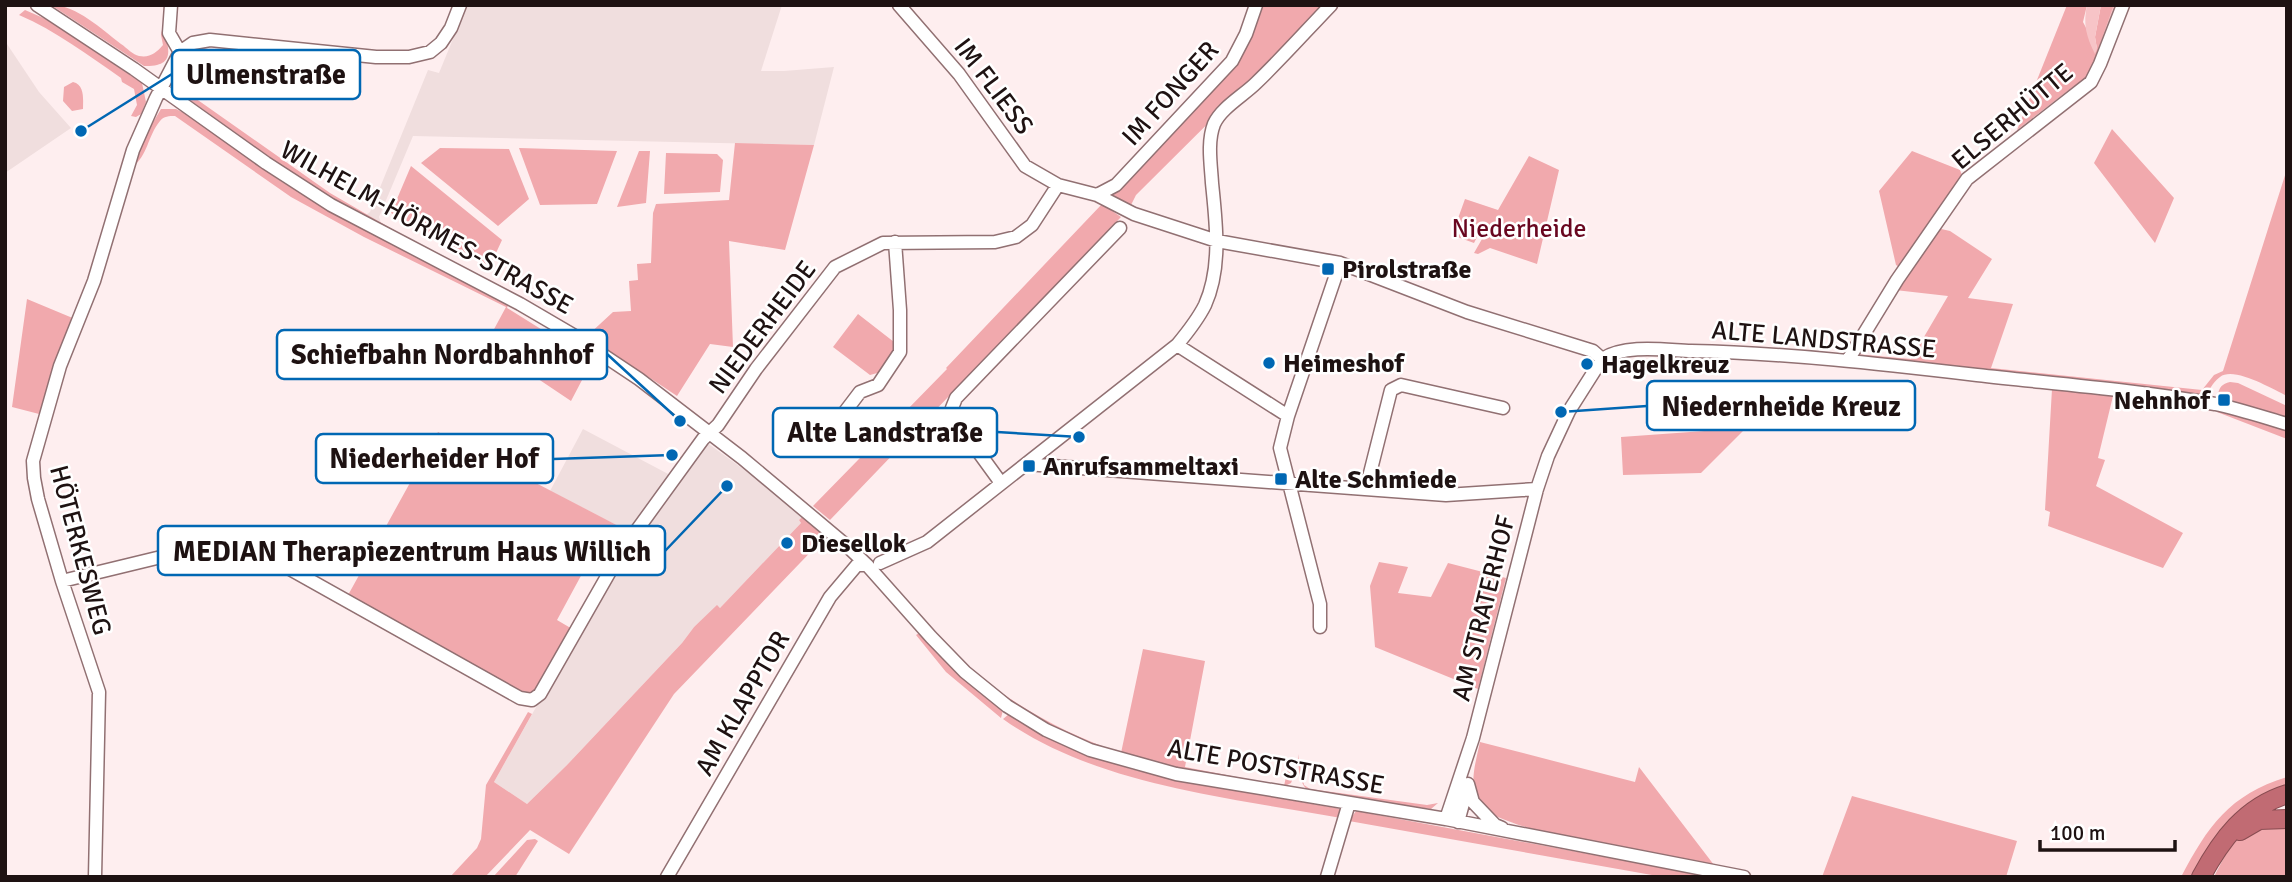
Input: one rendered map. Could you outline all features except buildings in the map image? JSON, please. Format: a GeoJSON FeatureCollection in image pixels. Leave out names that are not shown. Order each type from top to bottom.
{"type":"FeatureCollection","features":[{"type":"Feature","properties":{"kind":"highway"},"geometry":{"type":"LineString","coordinates":[[2201,877],[2219,845],[2238,822],[2263,804],[2287,794]]}},
{"type":"Feature","properties":{"kind":"highway"},"geometry":{"type":"LineString","coordinates":[[2210,877],[2223,850],[2242,829],[2259,820],[2287,819]]}},
{"type":"Feature","properties":{"kind":"street","name":"WILHELM-HÖRMES-STRASSE"},"geometry":{"type":"LineString","coordinates":[[37,5],[161,88],[266,163],[362,223],[556,325],[631,373],[873,564]]}},
{"type":"Feature","properties":{"kind":"street"},"geometry":{"type":"LineString","coordinates":[[171,5],[169,33],[180,52],[193,43],[210,40],[376,57],[415,56],[430,52],[441,43],[451,28],[460,5]]}},
{"type":"Feature","properties":{"kind":"street","name":"IM FLIESS"},"geometry":{"type":"LineString","coordinates":[[899,5],[959,74],[1026,166],[1058,185]]}},
{"type":"Feature","properties":{"kind":"street","name":"IM FONGER"},"geometry":{"type":"LineString","coordinates":[[1097,195],[1116,185],[1232,61],[1246,34],[1256,5]]}},
{"type":"Feature","properties":{"kind":"street"},"geometry":{"type":"LineString","coordinates":[[873,564],[927,542],[1177,345],[1205,306],[1212,281],[1217,241],[1210,143],[1214,124],[1331,5]]}},
{"type":"Feature","properties":{"kind":"street","name":"ELSERHÜTTE"},"geometry":{"type":"LineString","coordinates":[[1848,360],[1897,280],[1967,179],[2091,82],[2101,64],[2123,5]]}},
{"type":"Feature","properties":{"kind":"street","name":"HÖTERKESWEG"},"geometry":{"type":"LineString","coordinates":[[96,877],[99,692],[62,581],[35,487],[34,453],[63,359],[94,281],[133,150],[180,52]]}},
{"type":"Feature","properties":{"kind":"street"},"geometry":{"type":"LineString","coordinates":[[1026,464],[1446,495],[1537,489],[1548,456],[1569,411],[1602,359],[1593,351],[1467,312],[1340,263],[1217,241],[1134,214],[1097,195],[1058,185]]}},
{"type":"Feature","properties":{"kind":"street","name":"NIEDERHEIDE"},"geometry":{"type":"LineString","coordinates":[[62,581],[227,541],[240,541],[520,698],[532,700],[540,694],[621,552],[835,267],[883,243],[995,242],[1016,237],[1032,225],[1058,185]]}},
{"type":"Feature","properties":{"kind":"street"},"geometry":{"type":"LineString","coordinates":[[1000,483],[953,417],[952,408],[956,398],[1120,228]]}},
{"type":"Feature","properties":{"kind":"street"},"geometry":{"type":"LineString","coordinates":[[841,417],[860,392],[878,385],[900,352],[895,242]]}},
{"type":"Feature","properties":{"kind":"street"},"geometry":{"type":"LineString","coordinates":[[1320,627],[1320,604],[1280,447],[1340,263]]}},
{"type":"Feature","properties":{"kind":"street"},"geometry":{"type":"LineString","coordinates":[[1177,345],[1288,416]]}},
{"type":"Feature","properties":{"kind":"street","name":"ALTE LANDSTRASSE"},"geometry":{"type":"LineString","coordinates":[[1602,359],[1608,355],[1632,351],[1664,350],[1848,360],[2134,392],[2215,404],[2287,424]]}},
{"type":"Feature","properties":{"kind":"street"},"geometry":{"type":"LineString","coordinates":[[1366,489],[1391,390],[1401,385],[1503,408]]}},
{"type":"Feature","properties":{"kind":"street","name":"AM STRATERHOF"},"geometry":{"type":"LineString","coordinates":[[1452,820],[1537,489]]}},
{"type":"Feature","properties":{"kind":"street","name":"ALTE POSTSTRASSE"},"geometry":{"type":"LineString","coordinates":[[873,564],[965,673],[1007,706],[1046,730],[1090,750],[1176,774],[1452,820],[1710,873],[1744,877]]}},
{"type":"Feature","properties":{"kind":"street","name":"AM KLAPPTOR"},"geometry":{"type":"LineString","coordinates":[[667,877],[830,597],[857,565],[873,564]]}},
{"type":"Feature","properties":{"kind":"street","name":"AM STRATERHOF"},"geometry":{"type":"LineString","coordinates":[[1452,820],[1468,784],[1473,738]]}},
{"type":"Feature","properties":{"kind":"street"},"geometry":{"type":"LineString","coordinates":[[1468,784],[1472,802],[1495,825],[1529,836]]}},
{"type":"Feature","properties":{"kind":"street"},"geometry":{"type":"LineString","coordinates":[[1327,877],[1349,803]]}},
{"type":"Feature","properties":{"kind":"shaded area"},"geometry":{"type":"Polygon","coordinates":[[[467,5],[782,5],[761,71],[834,67],[814,145],[413,136],[379,217],[381,223],[366,215],[370,212],[428,70],[439,73],[467,5]]]}},
{"type":"Feature","properties":{"kind":"shaded area"},"geometry":{"type":"Polygon","coordinates":[[[2087,5],[2101,5],[2095,54],[2086,30],[2087,5]]]}},
{"type":"Feature","properties":{"kind":"shaded area"},"geometry":{"type":"Polygon","coordinates":[[[5,41],[39,92],[71,128],[5,173],[5,41]]]}},
{"type":"Feature","properties":{"kind":"shaded area"},"geometry":{"type":"Polygon","coordinates":[[[583,429],[672,476],[630,532],[550,491],[583,429]]]}},
{"type":"Feature","properties":{"kind":"shaded area"},"geometry":{"type":"Polygon","coordinates":[[[706,442],[761,482],[802,517],[799,520],[801,523],[720,608],[717,606],[694,627],[567,765],[527,804],[494,782],[620,558],[706,442]]]}},
{"type":"Feature","properties":{"kind":"green space"},"geometry":{"type":"Polygon","coordinates":[[[51,5],[79,13],[139,56],[152,54],[163,45],[161,35],[164,20],[167,57],[156,65],[144,66],[51,5]]]}},
{"type":"Feature","properties":{"kind":"green space"},"geometry":{"type":"Polygon","coordinates":[[[1260,5],[1327,5],[1136,195],[1131,205],[1112,196],[1234,64],[1260,5]]]}},
{"type":"Feature","properties":{"kind":"green space"},"geometry":{"type":"Polygon","coordinates":[[[2067,5],[2087,5],[2083,22],[2097,49],[2095,37],[2101,5],[2118,5],[2097,63],[2082,85],[2074,86],[2017,130],[2067,5]]]}},
{"type":"Feature","properties":{"kind":"green space"},"geometry":{"type":"Polygon","coordinates":[[[25,10],[48,20],[142,83],[146,102],[141,114],[131,116],[137,105],[134,89],[72,44],[19,15],[25,10]]]}},
{"type":"Feature","properties":{"kind":"green space"},"geometry":{"type":"Polygon","coordinates":[[[206,45],[219,46],[202,50],[188,60],[182,74],[185,91],[330,193],[404,236],[516,294],[514,296],[345,207],[183,95],[177,80],[181,66],[192,54],[206,45]]]}},
{"type":"Feature","properties":{"kind":"green space"},"geometry":{"type":"Polygon","coordinates":[[[73,82],[80,86],[83,109],[72,111],[63,101],[64,87],[73,82]]]}},
{"type":"Feature","properties":{"kind":"green space"},"geometry":{"type":"Polygon","coordinates":[[[161,109],[176,109],[184,113],[282,182],[319,204],[509,303],[507,308],[592,361],[571,401],[486,344],[506,307],[364,237],[291,197],[175,116],[165,117],[160,121],[145,151],[131,169],[161,109]]]}},
{"type":"Feature","properties":{"kind":"green space"},"geometry":{"type":"Polygon","coordinates":[[[2112,129],[2174,198],[2155,243],[2094,163],[2112,129]]]}},
{"type":"Feature","properties":{"kind":"green space"},"geometry":{"type":"Polygon","coordinates":[[[735,143],[814,145],[785,250],[729,241],[733,347],[710,344],[677,396],[587,336],[613,312],[631,311],[629,281],[638,280],[637,264],[651,263],[653,213],[656,204],[729,200],[735,143]]]}},
{"type":"Feature","properties":{"kind":"green space"},"geometry":{"type":"Polygon","coordinates":[[[440,148],[509,149],[529,199],[498,226],[421,163],[440,148]]]}},
{"type":"Feature","properties":{"kind":"green space"},"geometry":{"type":"Polygon","coordinates":[[[519,148],[617,151],[597,204],[540,205],[519,148]]]}},
{"type":"Feature","properties":{"kind":"green space"},"geometry":{"type":"Polygon","coordinates":[[[639,151],[650,151],[646,203],[617,207],[639,151]]]}},
{"type":"Feature","properties":{"kind":"green space"},"geometry":{"type":"Polygon","coordinates":[[[1912,151],[1960,170],[1963,178],[1901,268],[1896,265],[1879,191],[1912,151]]]}},
{"type":"Feature","properties":{"kind":"green space"},"geometry":{"type":"Polygon","coordinates":[[[666,153],[717,154],[723,160],[720,192],[664,194],[666,153]]]}},
{"type":"Feature","properties":{"kind":"green space","name":"Niederheide"},"geometry":{"type":"Polygon","coordinates":[[[1529,156],[1559,170],[1537,264],[1490,248],[1478,254],[1474,253],[1482,239],[1477,237],[1474,243],[1452,235],[1465,199],[1498,210],[1529,156]]]}},
{"type":"Feature","properties":{"kind":"green space"},"geometry":{"type":"Polygon","coordinates":[[[411,166],[502,240],[490,266],[391,213],[411,166]]]}},
{"type":"Feature","properties":{"kind":"green space"},"geometry":{"type":"Polygon","coordinates":[[[2287,169],[2287,396],[2234,374],[2220,377],[2201,396],[1862,359],[1856,354],[1911,359],[1948,296],[1895,290],[1937,228],[1950,231],[1992,259],[1968,298],[2013,304],[1991,368],[2202,390],[2214,375],[2223,371],[2287,169]]]}},
{"type":"Feature","properties":{"kind":"green space"},"geometry":{"type":"Polygon","coordinates":[[[1102,204],[1121,217],[830,520],[813,506],[947,369],[1102,204]]]}},
{"type":"Feature","properties":{"kind":"green space"},"geometry":{"type":"Polygon","coordinates":[[[27,299],[75,319],[43,415],[12,407],[27,299]]]}},
{"type":"Feature","properties":{"kind":"green space"},"geometry":{"type":"Polygon","coordinates":[[[858,314],[894,342],[896,353],[881,372],[870,375],[833,347],[858,314]]]}},
{"type":"Feature","properties":{"kind":"green space"},"geometry":{"type":"Polygon","coordinates":[[[2230,382],[2238,383],[2287,406],[2287,419],[2221,400],[2218,395],[2220,388],[2230,382]]]}},
{"type":"Feature","properties":{"kind":"green space"},"geometry":{"type":"Polygon","coordinates":[[[2052,389],[2113,396],[2098,458],[2105,460],[2096,486],[2183,533],[2163,568],[2048,526],[2050,512],[2045,510],[2052,389]]]}},
{"type":"Feature","properties":{"kind":"green space"},"geometry":{"type":"Polygon","coordinates":[[[2114,396],[2210,407],[2212,411],[2114,396]]]}},
{"type":"Feature","properties":{"kind":"green space"},"geometry":{"type":"Polygon","coordinates":[[[2225,410],[2287,428],[2287,439],[2217,412],[2225,410]]]}},
{"type":"Feature","properties":{"kind":"green space"},"geometry":{"type":"Polygon","coordinates":[[[1746,428],[1701,473],[1623,475],[1621,437],[1746,428]]]}},
{"type":"Feature","properties":{"kind":"green space"},"geometry":{"type":"Polygon","coordinates":[[[438,432],[630,532],[621,546],[602,537],[557,620],[574,630],[536,697],[528,699],[347,597],[438,432]]]}},
{"type":"Feature","properties":{"kind":"green space"},"geometry":{"type":"Polygon","coordinates":[[[802,517],[825,537],[674,694],[569,854],[530,830],[485,877],[450,877],[477,848],[481,839],[486,785],[528,712],[532,714],[494,782],[527,804],[567,765],[694,627],[717,605],[720,608],[801,523],[799,520],[802,517]]]}},
{"type":"Feature","properties":{"kind":"green space"},"geometry":{"type":"Polygon","coordinates":[[[1379,562],[1408,567],[1398,593],[1431,597],[1448,563],[1506,578],[1478,689],[1375,647],[1370,586],[1379,562]]]}},
{"type":"Feature","properties":{"kind":"green space"},"geometry":{"type":"Polygon","coordinates":[[[895,588],[961,659],[1001,692],[1050,722],[1121,753],[1143,649],[1205,661],[1185,767],[1280,785],[1190,771],[1120,755],[1097,748],[1041,722],[974,673],[942,642],[895,588]]]}},
{"type":"Feature","properties":{"kind":"green space"},"geometry":{"type":"Polygon","coordinates":[[[919,633],[1003,710],[1001,718],[946,672],[916,635],[919,633]]]}},
{"type":"Feature","properties":{"kind":"green space"},"geometry":{"type":"Polygon","coordinates":[[[1009,714],[1055,740],[1131,769],[1341,809],[1341,818],[1165,786],[1121,774],[1079,760],[1039,741],[1003,719],[1009,714]]]}},
{"type":"Feature","properties":{"kind":"green space"},"geometry":{"type":"Polygon","coordinates":[[[1480,742],[1635,782],[1639,767],[1714,865],[1586,842],[1514,823],[1490,813],[1477,801],[1475,794],[1474,772],[1480,742]]]}},
{"type":"Feature","properties":{"kind":"green space"},"geometry":{"type":"Polygon","coordinates":[[[1298,754],[1304,785],[1310,789],[1427,805],[1438,803],[1431,809],[1310,792],[1306,789],[1301,780],[1298,754]]]}},
{"type":"Feature","properties":{"kind":"green space"},"geometry":{"type":"Polygon","coordinates":[[[1290,759],[1295,773],[1291,783],[1284,786],[1290,759]]]}},
{"type":"Feature","properties":{"kind":"green space"},"geometry":{"type":"Polygon","coordinates":[[[2287,777],[2287,787],[2195,877],[2181,877],[2201,842],[2222,815],[2250,793],[2287,777]]]}},
{"type":"Feature","properties":{"kind":"green space"},"geometry":{"type":"Polygon","coordinates":[[[1852,796],[2017,841],[2006,877],[1822,877],[1852,796]]]}},
{"type":"Feature","properties":{"kind":"green space"},"geometry":{"type":"Polygon","coordinates":[[[1356,811],[1702,877],[1663,877],[1349,821],[1356,811]]]}},
{"type":"Feature","properties":{"kind":"green space"},"geometry":{"type":"Polygon","coordinates":[[[2287,825],[2287,877],[2214,877],[2231,847],[2243,834],[2258,827],[2287,825]]]}},
{"type":"Feature","properties":{"kind":"green space"},"geometry":{"type":"Polygon","coordinates":[[[527,840],[538,841],[515,877],[493,877],[527,840]]]}},
{"type":"Feature","properties":{"kind":"waterway"},"geometry":{"type":"LineString","coordinates":[[2101,45],[2115,5]]}},
{"type":"Feature","properties":{"kind":"place","name":"Ulmenstraße"},"geometry":{"type":"Point","coordinates":[81,131]}},
{"type":"Feature","properties":{"kind":"place","name":"Pirolstraße"},"geometry":{"type":"Point","coordinates":[1328,269]}},
{"type":"Feature","properties":{"kind":"place","name":"Heimeshof"},"geometry":{"type":"Point","coordinates":[1269,363]}},
{"type":"Feature","properties":{"kind":"place","name":"Hagelkreuz"},"geometry":{"type":"Point","coordinates":[1587,364]}},
{"type":"Feature","properties":{"kind":"place","name":"Nehnhof"},"geometry":{"type":"Point","coordinates":[2224,400]}},
{"type":"Feature","properties":{"kind":"place","name":"Niedernheide Kreuz"},"geometry":{"type":"Point","coordinates":[1561,412]}},
{"type":"Feature","properties":{"kind":"place","name":"Schiefbahn Nordbahnhof"},"geometry":{"type":"Point","coordinates":[680,421]}},
{"type":"Feature","properties":{"kind":"place","name":"Alte Landstraße"},"geometry":{"type":"Point","coordinates":[1079,437]}},
{"type":"Feature","properties":{"kind":"place","name":"Niederheider Hof"},"geometry":{"type":"Point","coordinates":[672,455]}},
{"type":"Feature","properties":{"kind":"place","name":"Anrufsammeltaxi"},"geometry":{"type":"Point","coordinates":[1029,466]}},
{"type":"Feature","properties":{"kind":"place","name":"Alte Schmiede"},"geometry":{"type":"Point","coordinates":[1281,479]}},
{"type":"Feature","properties":{"kind":"place","name":"MEDIAN Therapiezentrum Haus Willich"},"geometry":{"type":"Point","coordinates":[727,486]}},
{"type":"Feature","properties":{"kind":"place","name":"Diesellok"},"geometry":{"type":"Point","coordinates":[787,543]}}]}
